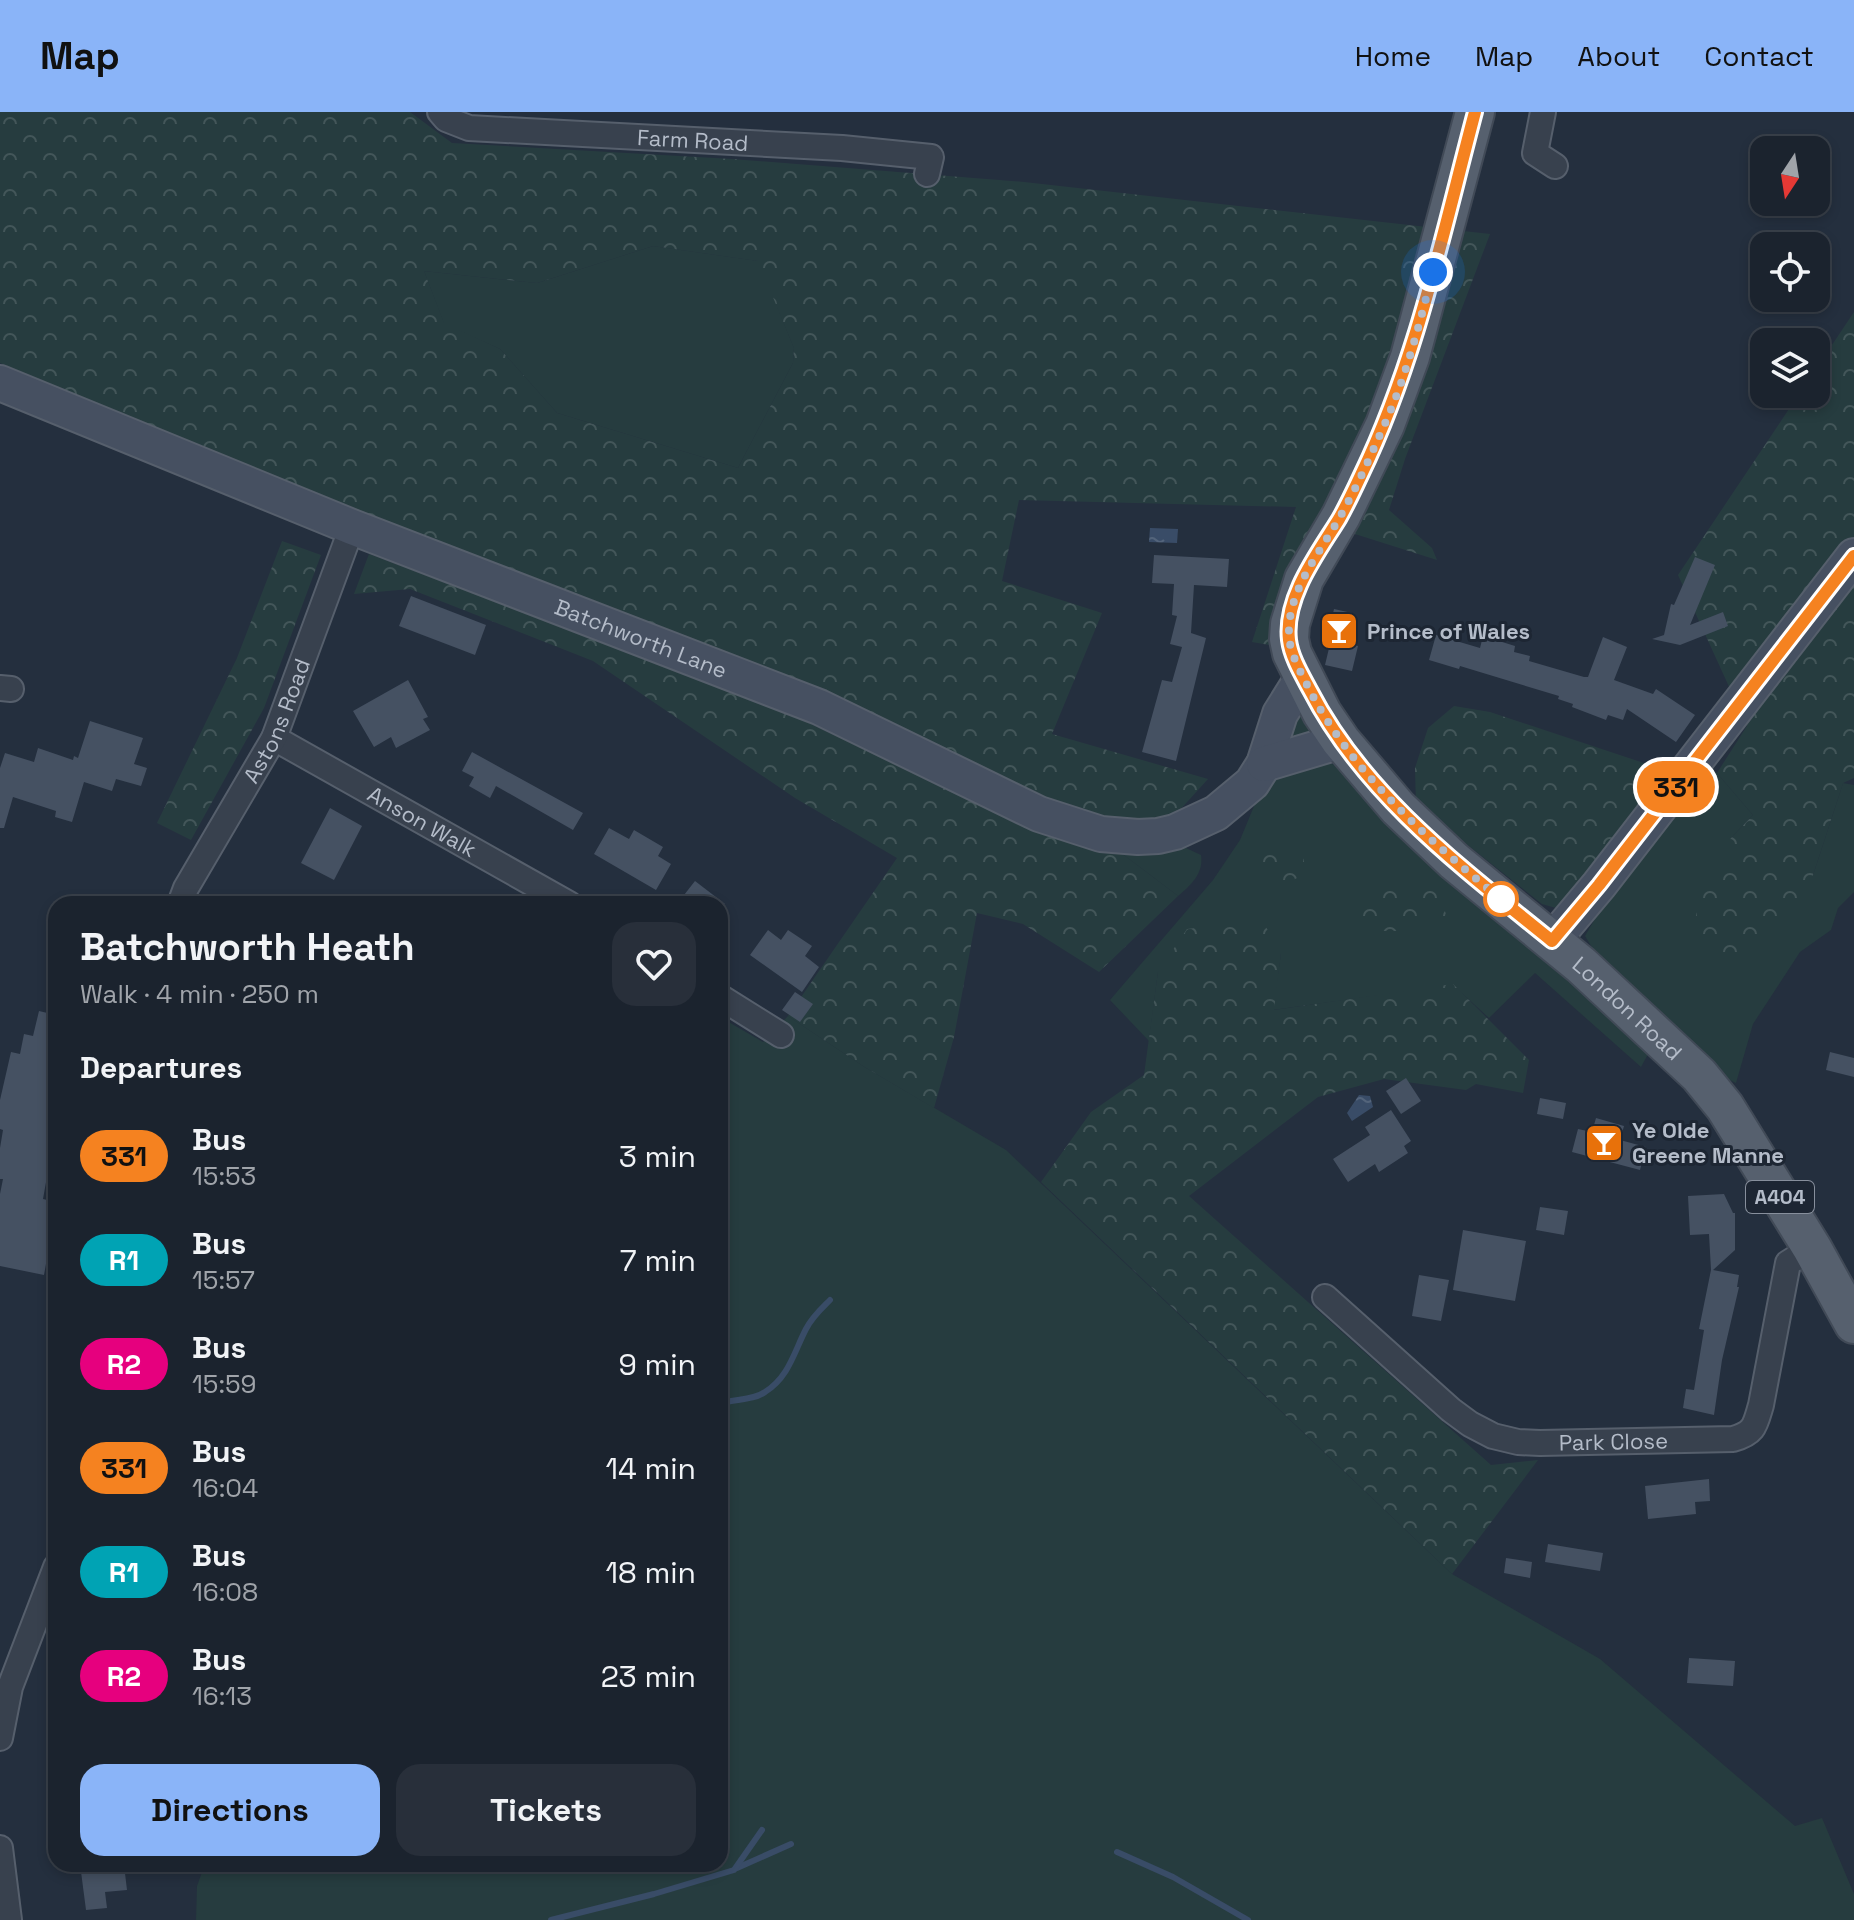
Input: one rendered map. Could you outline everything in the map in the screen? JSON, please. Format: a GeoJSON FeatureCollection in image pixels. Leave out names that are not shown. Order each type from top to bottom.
{"type":"FeatureCollection","features":[{"type":"Feature","properties":{"kind":"main road","name":"A404"},"geometry":{"type":"LineString","coordinates":[[1341,741],[1303,677],[1289,639],[1292,611],[1304,579],[1341,516],[1385,425],[1410,357],[1475,112]]}},
{"type":"Feature","properties":{"kind":"main road","name":"London Road"},"geometry":{"type":"LineString","coordinates":[[1341,741],[1398,808],[1454,861],[1552,941],[1699,1075],[1725,1107],[1812,1248],[1854,1324]]}},
{"type":"Feature","properties":{"kind":"street","name":"Farm Road"},"geometry":{"type":"LineString","coordinates":[[440,112],[446,119],[469,128],[842,148],[931,157],[927,174]]}},
{"type":"Feature","properties":{"kind":"street"},"geometry":{"type":"LineString","coordinates":[[1543,112],[1535,153],[1555,166]]}},
{"type":"Feature","properties":{"kind":"street","name":"Batchworth Lane"},"geometry":{"type":"LineString","coordinates":[[0,383],[352,527],[819,707],[1039,814],[1101,834],[1158,836],[1196,824],[1216,813],[1244,790],[1264,764],[1274,727],[1303,677]]}},
{"type":"Feature","properties":{"kind":"street","name":"Astons Road"},"geometry":{"type":"LineString","coordinates":[[183,896],[274,738],[352,527]]}},
{"type":"Feature","properties":{"kind":"street"},"geometry":{"type":"LineString","coordinates":[[1552,941],[1619,860],[1854,556]]}},
{"type":"Feature","properties":{"kind":"street","name":"Anson Walk"},"geometry":{"type":"LineString","coordinates":[[274,738],[555,896]]}},
{"type":"Feature","properties":{"kind":"street"},"geometry":{"type":"LineString","coordinates":[[1264,764],[1341,741]]}},
{"type":"Feature","properties":{"kind":"street"},"geometry":{"type":"LineString","coordinates":[[728,1002],[781,1035]]}},
{"type":"Feature","properties":{"kind":"street","name":"Park Close"},"geometry":{"type":"LineString","coordinates":[[1325,1297],[1451,1410],[1493,1436],[1540,1443],[1733,1439],[1747,1436],[1754,1427],[1761,1405],[1788,1263],[1812,1248]]}},
{"type":"Feature","properties":{"kind":"street"},"geometry":{"type":"LineString","coordinates":[[0,1738],[10,1687],[48,1588]]}},
{"type":"Feature","properties":{"kind":"street"},"geometry":{"type":"LineString","coordinates":[[0,1848],[9,1920]]}},
{"type":"Feature","properties":{"kind":"green space"},"geometry":{"type":"Polygon","coordinates":[[[0,112],[410,112],[452,143],[732,159],[1024,182],[1490,234],[1405,459],[1389,510],[1432,548],[1437,560],[1355,534],[1315,528],[1275,646],[1252,642],[1296,507],[1019,500],[1002,581],[1102,613],[1052,734],[1208,779],[1168,823],[1098,821],[0,363],[0,112]],[[653,246],[537,283],[424,271],[444,323],[500,349],[557,413],[738,468],[793,363],[794,348],[758,261],[653,246]]]}},
{"type":"Feature","properties":{"kind":"green space"},"geometry":{"type":"Polygon","coordinates":[[[653,246],[759,261],[794,348],[793,363],[738,468],[557,413],[500,349],[444,324],[424,271],[537,283],[653,246]]]}},
{"type":"Feature","properties":{"kind":"green space"},"geometry":{"type":"Polygon","coordinates":[[[1854,312],[1854,778],[1843,783],[1813,875],[1779,927],[1739,962],[1696,946],[1696,899],[1731,838],[1753,815],[1717,773],[1747,726],[1678,575],[1790,408],[1830,408],[1830,348],[1854,312]]]}},
{"type":"Feature","properties":{"kind":"green space"},"geometry":{"type":"Polygon","coordinates":[[[282,541],[321,555],[264,708],[191,840],[157,823],[237,658],[282,541]]]}},
{"type":"Feature","properties":{"kind":"green space"},"geometry":{"type":"Polygon","coordinates":[[[369,554],[754,697],[1004,816],[1088,847],[1121,853],[1178,896],[1099,972],[1023,924],[977,913],[954,1037],[934,1108],[788,1016],[897,858],[795,798],[593,661],[410,589],[354,594],[369,554]]]}},
{"type":"Feature","properties":{"kind":"green space"},"geometry":{"type":"Polygon","coordinates":[[[1454,706],[1490,712],[1665,770],[1570,901],[1556,908],[1542,904],[1416,804],[1415,768],[1428,728],[1454,706]]]}},
{"type":"Feature","properties":{"kind":"green space"},"geometry":{"type":"Polygon","coordinates":[[[1299,715],[1304,716],[1312,728],[1311,733],[1290,745],[1285,727],[1299,715]]]}},
{"type":"Feature","properties":{"kind":"green space"},"geometry":{"type":"Polygon","coordinates":[[[1324,763],[1338,765],[1653,1045],[1641,1067],[1535,973],[1489,1018],[1453,985],[1273,1010],[1281,953],[1158,972],[1149,1041],[1110,1000],[1213,880],[1240,840],[1261,789],[1278,774],[1324,763]]]}},
{"type":"Feature","properties":{"kind":"green space"},"geometry":{"type":"Polygon","coordinates":[[[1709,769],[1717,773],[1753,815],[1731,838],[1813,875],[1843,783],[1854,785],[1854,892],[1838,908],[1831,930],[1800,952],[1753,1024],[1736,1083],[1721,1076],[1604,967],[1585,936],[1596,917],[1709,769]]]}},
{"type":"Feature","properties":{"kind":"green space"},"geometry":{"type":"Polygon","coordinates":[[[1279,845],[1304,855],[1304,875],[1286,883],[1267,874],[1261,861],[1267,848],[1279,845]]]}},
{"type":"Feature","properties":{"kind":"green space"},"geometry":{"type":"Polygon","coordinates":[[[1186,848],[1201,855],[1200,867],[1196,878],[1178,896],[1121,853],[1186,848]]]}},
{"type":"Feature","properties":{"kind":"green space"},"geometry":{"type":"Polygon","coordinates":[[[1375,881],[1406,881],[1437,891],[1448,919],[1403,931],[1368,931],[1357,917],[1358,895],[1375,881]]]}},
{"type":"Feature","properties":{"kind":"green space"},"geometry":{"type":"Polygon","coordinates":[[[1229,924],[1266,927],[1281,953],[1274,1010],[1453,984],[1529,1060],[1523,1093],[1476,1084],[1466,1090],[1384,1079],[1318,1097],[1189,1196],[1491,1465],[1538,1460],[1452,1574],[1041,1182],[1091,1112],[1144,1075],[1158,972],[1187,929],[1229,924]]]}},
{"type":"Feature","properties":{"kind":"green space"},"geometry":{"type":"Polygon","coordinates":[[[788,1016],[863,1066],[1006,1150],[1452,1574],[1600,1659],[1795,1826],[1822,1818],[1854,1894],[1854,1920],[196,1920],[197,1886],[202,1872],[728,1872],[728,1022],[763,1042],[788,1016]]]}},
{"type":"Feature","properties":{"kind":"water"},"geometry":{"type":"Polygon","coordinates":[[[1150,528],[1178,529],[1177,543],[1149,542],[1150,528]]]}},
{"type":"Feature","properties":{"kind":"water"},"geometry":{"type":"Polygon","coordinates":[[[1359,1095],[1370,1096],[1373,1107],[1352,1121],[1347,1113],[1359,1095]]]}},
{"type":"Feature","properties":{"kind":"building"},"geometry":{"type":"Polygon","coordinates":[[[1154,555],[1229,559],[1227,587],[1194,585],[1191,633],[1206,638],[1176,761],[1142,752],[1162,680],[1172,682],[1182,647],[1170,644],[1177,616],[1172,615],[1174,584],[1152,583],[1154,555]]]}},
{"type":"Feature","properties":{"kind":"building"},"geometry":{"type":"Polygon","coordinates":[[[1695,557],[1715,565],[1690,625],[1723,612],[1728,626],[1680,645],[1652,639],[1664,635],[1671,604],[1674,605],[1695,557]]]}},
{"type":"Feature","properties":{"kind":"building"},"geometry":{"type":"Polygon","coordinates":[[[411,596],[486,625],[475,655],[399,626],[411,596]]]}},
{"type":"Feature","properties":{"kind":"building","name":"Prince of Wales"},"geometry":{"type":"Polygon","coordinates":[[[1334,609],[1352,613],[1346,643],[1358,646],[1352,671],[1325,665],[1330,644],[1326,643],[1334,609]]]}},
{"type":"Feature","properties":{"kind":"building"},"geometry":{"type":"Polygon","coordinates":[[[1436,635],[1480,648],[1483,636],[1515,646],[1514,652],[1530,656],[1529,661],[1584,677],[1588,677],[1603,637],[1627,647],[1614,680],[1653,694],[1656,689],[1695,715],[1676,742],[1627,709],[1623,720],[1608,715],[1606,720],[1572,707],[1573,704],[1558,699],[1559,696],[1460,666],[1459,669],[1429,660],[1436,635]]]}},
{"type":"Feature","properties":{"kind":"building"},"geometry":{"type":"Polygon","coordinates":[[[408,680],[428,717],[423,719],[430,730],[396,748],[391,737],[374,747],[353,711],[408,680]]]}},
{"type":"Feature","properties":{"kind":"building"},"geometry":{"type":"Polygon","coordinates":[[[90,721],[143,738],[134,764],[147,768],[141,786],[116,779],[112,791],[84,782],[72,822],[55,817],[56,811],[13,797],[4,828],[0,828],[0,768],[5,753],[34,762],[38,748],[73,760],[74,756],[78,758],[90,721]]]}},
{"type":"Feature","properties":{"kind":"building"},"geometry":{"type":"Polygon","coordinates":[[[472,752],[583,813],[573,830],[496,786],[490,798],[469,786],[474,777],[462,771],[472,752]]]}},
{"type":"Feature","properties":{"kind":"building"},"geometry":{"type":"Polygon","coordinates":[[[330,808],[362,826],[334,880],[301,863],[330,808]]]}},
{"type":"Feature","properties":{"kind":"building"},"geometry":{"type":"Polygon","coordinates":[[[609,828],[629,839],[634,830],[663,847],[658,856],[671,864],[656,890],[594,854],[609,828]]]}},
{"type":"Feature","properties":{"kind":"building"},"geometry":{"type":"Polygon","coordinates":[[[695,881],[715,896],[683,896],[695,881]]]}},
{"type":"Feature","properties":{"kind":"building"},"geometry":{"type":"Polygon","coordinates":[[[768,930],[781,940],[788,930],[812,946],[805,956],[819,967],[802,992],[750,955],[768,930]]]}},
{"type":"Feature","properties":{"kind":"building"},"geometry":{"type":"Polygon","coordinates":[[[795,992],[813,1004],[800,1022],[782,1010],[795,992]]]}},
{"type":"Feature","properties":{"kind":"building"},"geometry":{"type":"Polygon","coordinates":[[[39,1011],[48,1013],[48,1171],[43,1199],[48,1200],[48,1253],[44,1275],[0,1266],[0,1194],[3,1179],[0,1179],[0,1148],[3,1130],[0,1129],[0,1100],[11,1052],[20,1054],[24,1034],[33,1036],[39,1011]]]}},
{"type":"Feature","properties":{"kind":"building"},"geometry":{"type":"Polygon","coordinates":[[[1830,1052],[1854,1058],[1854,1077],[1826,1070],[1830,1052]]]}},
{"type":"Feature","properties":{"kind":"building"},"geometry":{"type":"Polygon","coordinates":[[[1406,1078],[1421,1101],[1401,1114],[1386,1091],[1406,1078]]]}},
{"type":"Feature","properties":{"kind":"building"},"geometry":{"type":"Polygon","coordinates":[[[1540,1098],[1566,1103],[1563,1119],[1537,1114],[1540,1098]]]}},
{"type":"Feature","properties":{"kind":"building"},"geometry":{"type":"Polygon","coordinates":[[[1391,1110],[1411,1141],[1404,1146],[1408,1153],[1379,1172],[1375,1164],[1348,1182],[1333,1159],[1370,1135],[1365,1127],[1391,1110]]]}},
{"type":"Feature","properties":{"kind":"building","name":"Ye Olde Greene Manne"},"geometry":{"type":"Polygon","coordinates":[[[1596,1118],[1624,1126],[1620,1140],[1646,1147],[1640,1170],[1572,1152],[1578,1129],[1592,1132],[1596,1118]]]}},
{"type":"Feature","properties":{"kind":"building"},"geometry":{"type":"Polygon","coordinates":[[[1724,1194],[1735,1213],[1735,1250],[1713,1270],[1739,1275],[1739,1287],[1722,1360],[1714,1415],[1683,1408],[1686,1389],[1694,1390],[1704,1330],[1699,1329],[1711,1270],[1709,1234],[1690,1235],[1688,1196],[1724,1194]]]}},
{"type":"Feature","properties":{"kind":"building"},"geometry":{"type":"Polygon","coordinates":[[[1540,1207],[1568,1211],[1564,1235],[1536,1230],[1540,1207]]]}},
{"type":"Feature","properties":{"kind":"building"},"geometry":{"type":"Polygon","coordinates":[[[1463,1230],[1526,1241],[1515,1301],[1453,1290],[1463,1230]]]}},
{"type":"Feature","properties":{"kind":"building"},"geometry":{"type":"Polygon","coordinates":[[[1419,1275],[1449,1280],[1441,1321],[1412,1316],[1419,1275]]]}},
{"type":"Feature","properties":{"kind":"building"},"geometry":{"type":"Polygon","coordinates":[[[1709,1479],[1710,1501],[1695,1502],[1696,1514],[1648,1519],[1645,1486],[1709,1479]]]}},
{"type":"Feature","properties":{"kind":"building"},"geometry":{"type":"Polygon","coordinates":[[[1548,1544],[1603,1553],[1600,1571],[1545,1562],[1548,1544]]]}},
{"type":"Feature","properties":{"kind":"building"},"geometry":{"type":"Polygon","coordinates":[[[1506,1558],[1532,1562],[1530,1578],[1504,1573],[1506,1558]]]}},
{"type":"Feature","properties":{"kind":"building"},"geometry":{"type":"Polygon","coordinates":[[[1689,1658],[1735,1661],[1733,1686],[1687,1683],[1689,1658]]]}},
{"type":"Feature","properties":{"kind":"building"},"geometry":{"type":"Polygon","coordinates":[[[81,1872],[125,1872],[127,1890],[105,1892],[107,1908],[86,1910],[81,1872]]]}},
{"type":"Feature","properties":{"kind":"waterway"},"geometry":{"type":"LineString","coordinates":[[728,1402],[756,1397],[773,1386],[790,1364],[811,1321],[830,1300]]}},
{"type":"Feature","properties":{"kind":"waterway"},"geometry":{"type":"LineString","coordinates":[[728,1872],[734,1870],[762,1830]]}},
{"type":"Feature","properties":{"kind":"waterway"},"geometry":{"type":"LineString","coordinates":[[737,1868],[791,1844]]}},
{"type":"Feature","properties":{"kind":"waterway"},"geometry":{"type":"LineString","coordinates":[[1117,1852],[1173,1877],[1248,1920]]}},
{"type":"Feature","properties":{"kind":"waterway"},"geometry":{"type":"LineString","coordinates":[[551,1920],[727,1872]]}},
{"type":"Feature","properties":{"kind":"bus line","name":"331"},"geometry":{"type":"LineString","coordinates":[[1475,112],[1410,357],[1385,425],[1341,516],[1318,551],[1292,611],[1289,639],[1292,653],[1322,713],[1366,773],[1454,861],[1552,941],[1599,885],[1854,556]]}},
{"type":"Feature","properties":{"kind":"place","name":"Prince of Wales"},"geometry":{"type":"Point","coordinates":[1339,631]}},
{"type":"Feature","properties":{"kind":"place","name":"Ye Olde Greene Manne"},"geometry":{"type":"Point","coordinates":[1604,1143]}},
{"type":"Feature","properties":{"kind":"route"},"geometry":{"type":"LineString","coordinates":[[1433,272],[1410,357],[1385,425],[1341,516],[1304,579],[1292,611],[1289,639],[1292,653],[1322,713],[1366,773],[1454,861],[1503,901],[1501,899]]}}]}
